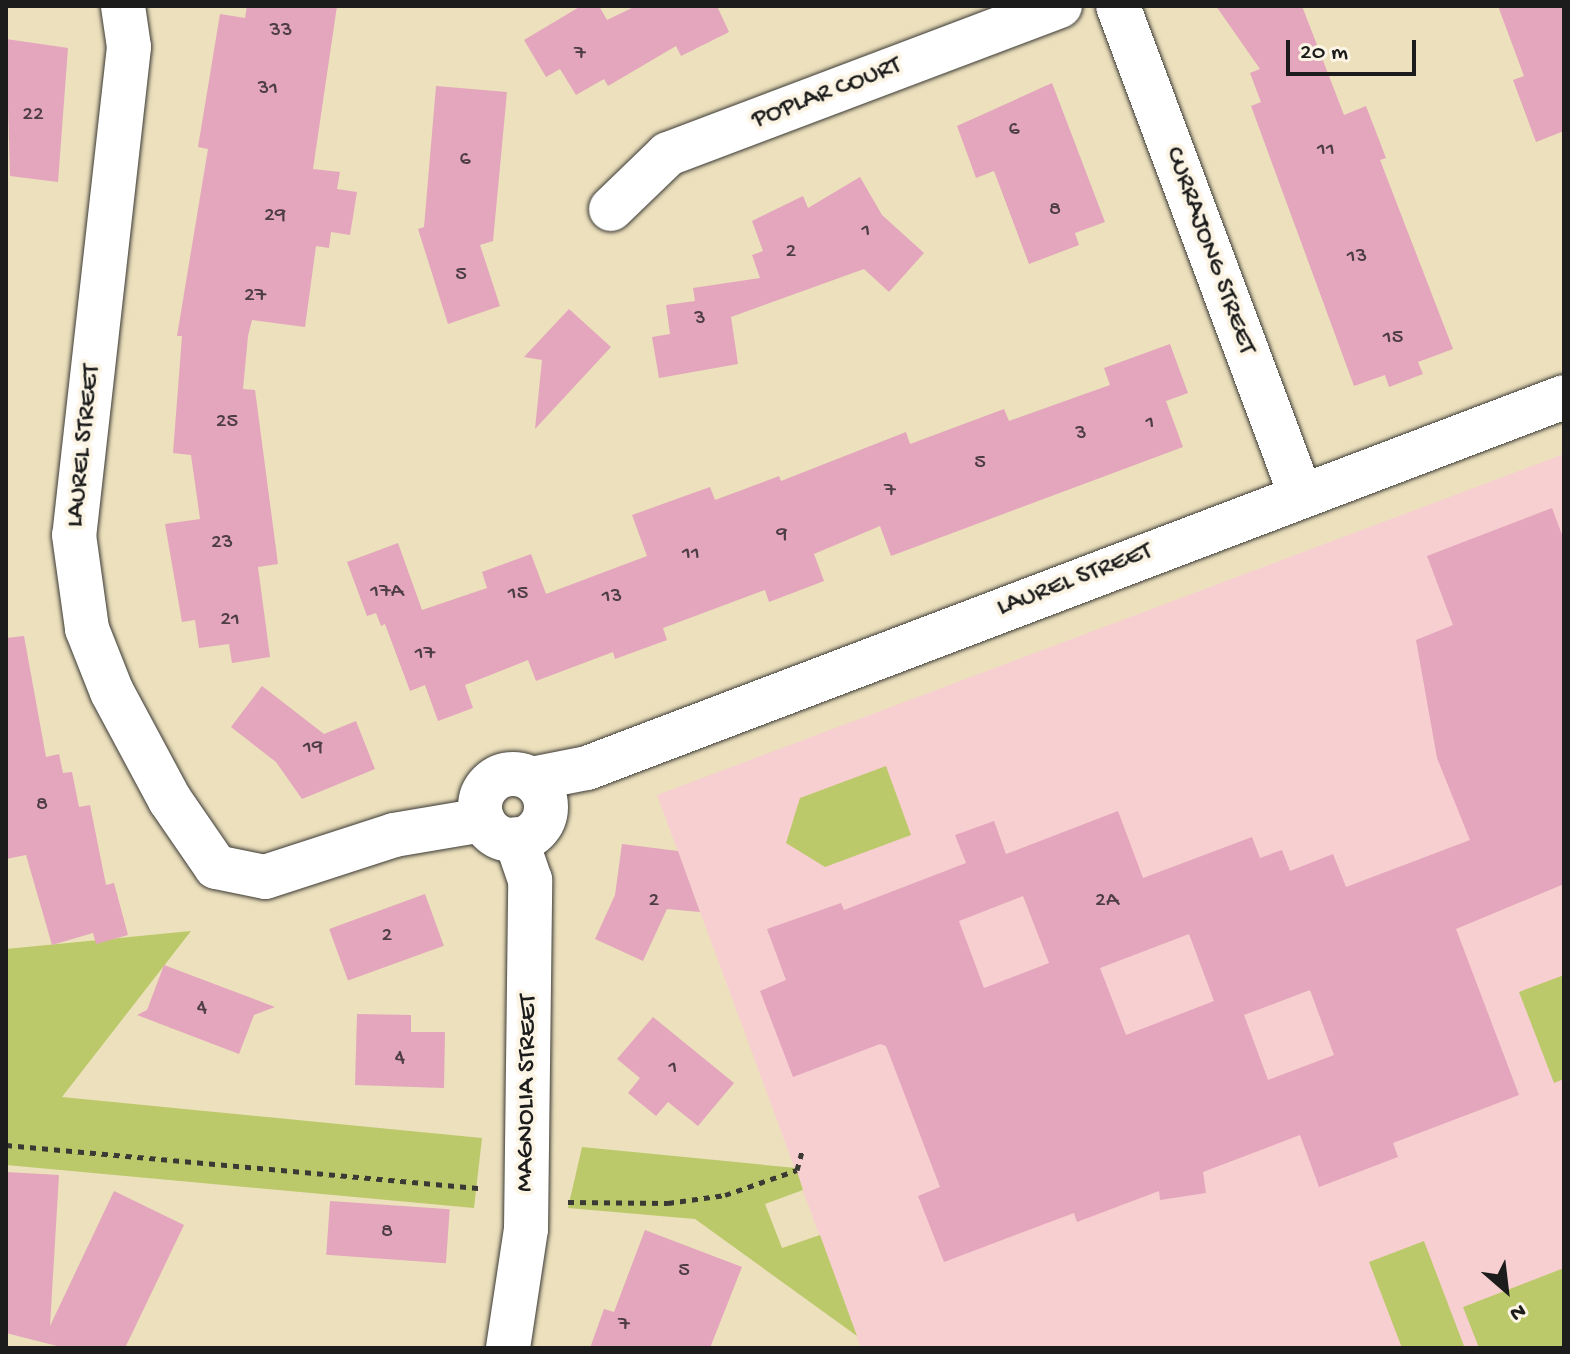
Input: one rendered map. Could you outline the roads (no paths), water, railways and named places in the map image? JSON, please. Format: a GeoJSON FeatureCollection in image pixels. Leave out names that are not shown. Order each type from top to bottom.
{"type":"FeatureCollection","features":[{"type":"Feature","properties":{"kind":"street","name":"LAUREL STREET"},"geometry":{"type":"LineString","coordinates":[[123,6],[129,47],[74,535],[87,629],[112,692],[170,800],[216,867],[265,877],[394,835],[519,812],[587,768],[1564,397]]}},
{"type":"Feature","properties":{"kind":"street","name":"POPLAR COURT"},"geometry":{"type":"LineString","coordinates":[[611,209],[668,154],[1060,6]]}},
{"type":"Feature","properties":{"kind":"street","name":"CURRAJONG STREET"},"geometry":{"type":"LineString","coordinates":[[1118,6],[1301,496]]}},
{"type":"Feature","properties":{"kind":"street","name":"MAGNOLIA STREET"},"geometry":{"type":"LineString","coordinates":[[508,1348],[526,1229],[530,880],[519,812]]}}]}
